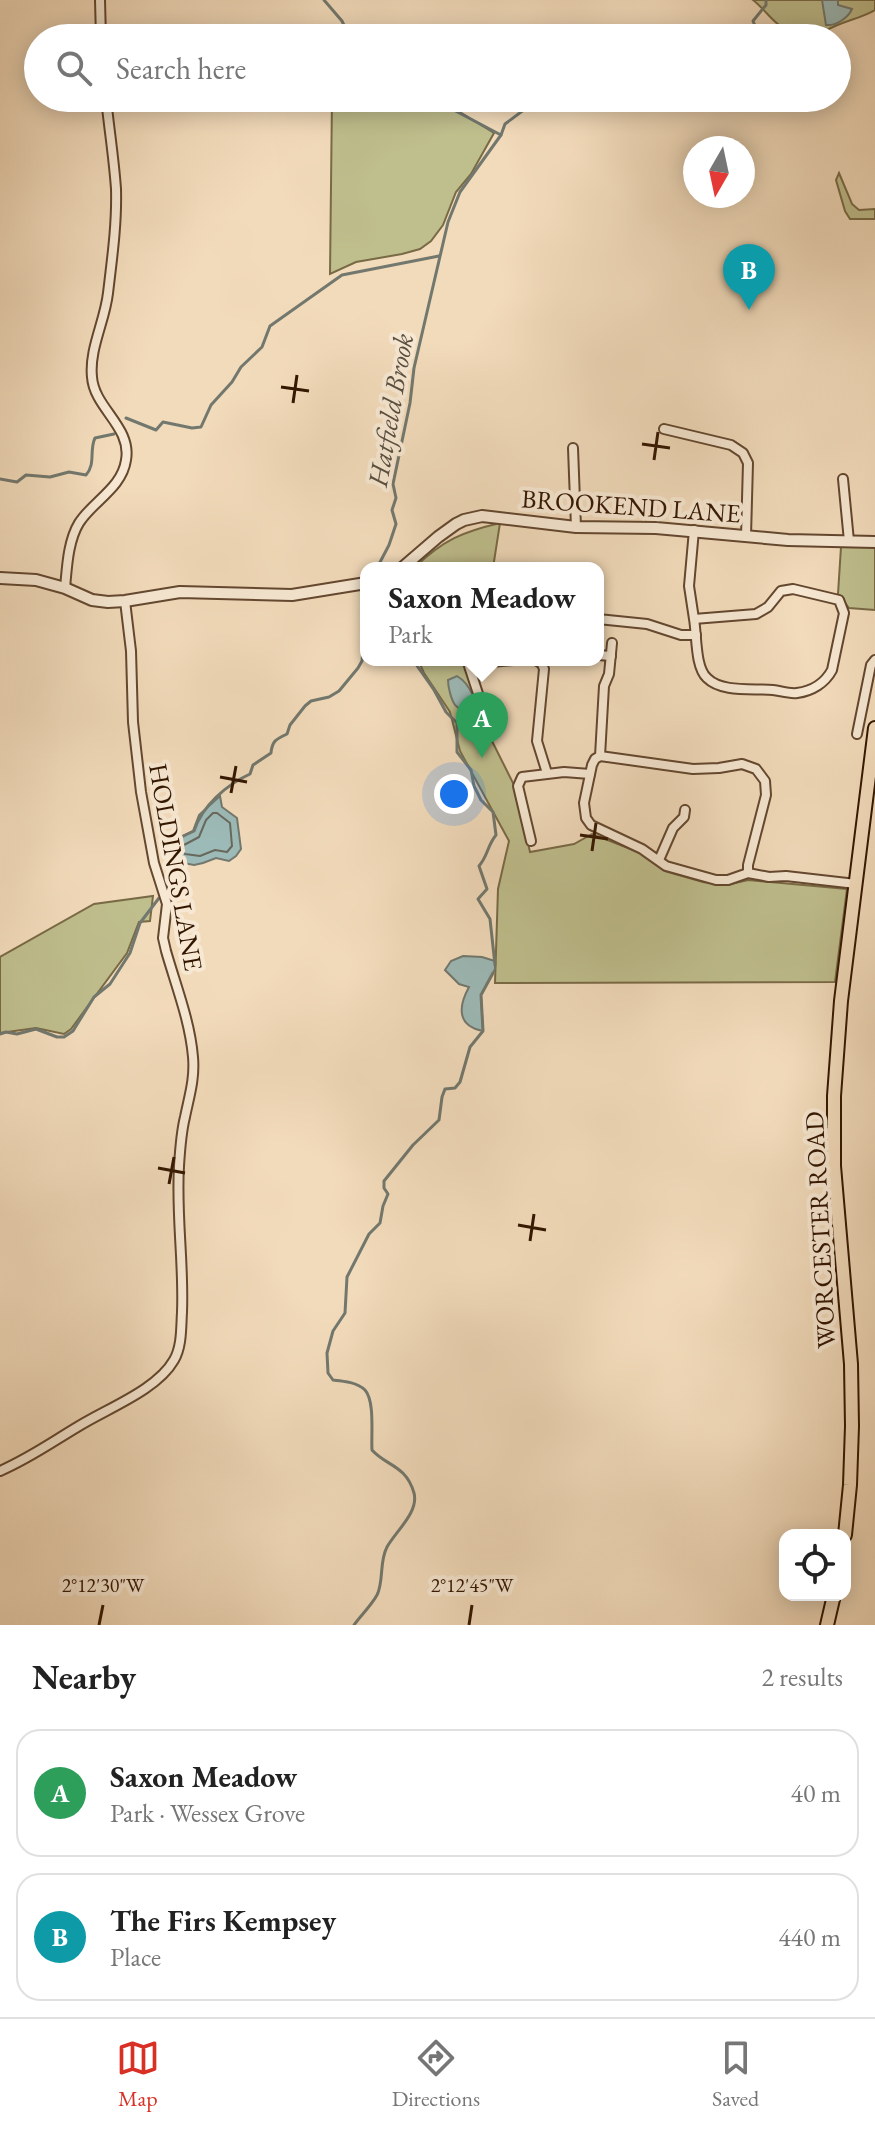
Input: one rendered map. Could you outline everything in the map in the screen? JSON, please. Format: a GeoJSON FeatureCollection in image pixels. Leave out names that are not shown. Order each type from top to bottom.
{"type":"FeatureCollection","features":[{"type":"Feature","properties":{"kind":"main road","name":"WORCESTER ROAD"},"geometry":{"type":"LineString","coordinates":[[846,1529],[852,1426],[851,1364],[834,1166],[834,1096],[841,1001],[872,781],[875,728]]}},
{"type":"Feature","properties":{"kind":"main road"},"geometry":{"type":"LineString","coordinates":[[827,1625],[833,1601]]}},
{"type":"Feature","properties":{"kind":"street"},"geometry":{"type":"LineString","coordinates":[[100,0],[101,24]]}},
{"type":"Feature","properties":{"kind":"street"},"geometry":{"type":"LineString","coordinates":[[65,588],[77,527],[120,477],[127,456],[124,438],[95,391],[91,375],[108,298],[115,219],[116,190],[108,112]]}},
{"type":"Feature","properties":{"kind":"street"},"geometry":{"type":"LineString","coordinates":[[664,429],[731,445],[743,453],[748,463],[746,536]]}},
{"type":"Feature","properties":{"kind":"street"},"geometry":{"type":"LineString","coordinates":[[573,448],[576,527]]}},
{"type":"Feature","properties":{"kind":"street"},"geometry":{"type":"LineString","coordinates":[[843,479],[849,541]]}},
{"type":"Feature","properties":{"kind":"street","name":"BROOKEND LANE"},"geometry":{"type":"LineString","coordinates":[[409,562],[456,524],[482,516],[576,527],[694,530],[788,540],[875,542]]}},
{"type":"Feature","properties":{"kind":"street"},"geometry":{"type":"LineString","coordinates":[[694,530],[689,586],[700,670],[709,681],[725,687],[795,693],[813,688],[828,678],[832,670],[844,613],[839,600],[793,589],[781,591],[768,607],[756,614],[694,619]]}},
{"type":"Feature","properties":{"kind":"street"},"geometry":{"type":"LineString","coordinates":[[0,578],[36,580],[92,600],[125,601],[180,592],[292,595],[360,584]]}},
{"type":"Feature","properties":{"kind":"street","name":"HOLDINGS LANE"},"geometry":{"type":"LineString","coordinates":[[0,1471],[32,1456],[149,1386],[174,1359],[181,1337],[183,1289],[178,1212],[179,1169],[184,1120],[192,1088],[193,1057],[190,1034],[163,938],[167,904],[154,863],[141,792],[125,601]]}},
{"type":"Feature","properties":{"kind":"street"},"geometry":{"type":"LineString","coordinates":[[604,620],[647,624],[681,635],[696,635]]}},
{"type":"Feature","properties":{"kind":"street"},"geometry":{"type":"LineString","coordinates":[[600,756],[604,686],[609,674],[612,643]]}},
{"type":"Feature","properties":{"kind":"street"},"geometry":{"type":"LineString","coordinates":[[604,655],[611,656]]}},
{"type":"Feature","properties":{"kind":"street"},"geometry":{"type":"LineString","coordinates":[[857,734],[871,665],[875,660]]}},
{"type":"Feature","properties":{"kind":"street"},"geometry":{"type":"LineString","coordinates":[[469,666],[488,724]]}},
{"type":"Feature","properties":{"kind":"street"},"geometry":{"type":"LineString","coordinates":[[543,666],[537,741],[547,773]]}},
{"type":"Feature","properties":{"kind":"street"},"geometry":{"type":"LineString","coordinates":[[748,873],[766,795],[765,781],[756,769],[742,764],[693,769],[600,756],[595,759],[584,810],[591,825],[642,849],[666,866],[716,880],[728,880],[748,873],[856,884]]}},
{"type":"Feature","properties":{"kind":"street"},"geometry":{"type":"LineString","coordinates":[[531,841],[518,784],[522,777],[547,773],[590,774]]}},
{"type":"Feature","properties":{"kind":"street"},"geometry":{"type":"LineString","coordinates":[[659,860],[685,810]]}},
{"type":"Feature","properties":{"kind":"shaded area"},"geometry":{"type":"Polygon","coordinates":[[[753,0],[875,0],[875,10],[839,24],[776,22],[753,0]]]}},
{"type":"Feature","properties":{"kind":"shaded area"},"geometry":{"type":"Polygon","coordinates":[[[332,112],[460,112],[494,133],[471,174],[456,192],[443,225],[431,241],[420,249],[356,262],[330,274],[332,112]]]}},
{"type":"Feature","properties":{"kind":"shaded area"},"geometry":{"type":"Polygon","coordinates":[[[839,173],[852,204],[859,210],[875,209],[875,219],[850,219],[836,180],[839,173]]]}},
{"type":"Feature","properties":{"kind":"shaded area"},"geometry":{"type":"Polygon","coordinates":[[[500,523],[494,562],[421,562],[454,538],[500,523]]]}},
{"type":"Feature","properties":{"kind":"shaded area"},"geometry":{"type":"Polygon","coordinates":[[[841,547],[875,547],[875,610],[849,608],[838,594],[841,547]]]}},
{"type":"Feature","properties":{"kind":"shaded area"},"geometry":{"type":"Polygon","coordinates":[[[421,666],[465,666],[484,725],[515,787],[530,852],[574,844],[592,834],[641,853],[665,871],[703,882],[727,885],[748,880],[847,889],[835,982],[495,983],[498,889],[509,841],[460,751],[450,712],[421,666]]]}},
{"type":"Feature","properties":{"kind":"shaded area"},"geometry":{"type":"Polygon","coordinates":[[[153,896],[150,921],[139,922],[127,953],[71,1029],[64,1034],[36,1028],[0,1033],[0,957],[94,904],[153,896]]]}},
{"type":"Feature","properties":{"kind":"water"},"geometry":{"type":"Polygon","coordinates":[[[822,0],[838,0],[838,5],[852,9],[841,21],[826,24],[822,0]]]}},
{"type":"Feature","properties":{"kind":"water"},"geometry":{"type":"Polygon","coordinates":[[[457,676],[472,694],[475,718],[469,718],[452,700],[448,680],[457,676]]]}},
{"type":"Feature","properties":{"kind":"water"},"geometry":{"type":"Polygon","coordinates":[[[220,796],[222,807],[237,818],[241,849],[229,861],[216,858],[194,865],[178,862],[171,865],[177,839],[193,831],[199,815],[220,796]]]}},
{"type":"Feature","properties":{"kind":"water"},"geometry":{"type":"Polygon","coordinates":[[[463,956],[495,961],[495,969],[481,995],[483,1031],[468,1025],[462,1015],[469,987],[459,984],[445,970],[451,961],[463,956]]]}},
{"type":"Feature","properties":{"kind":"waterway"},"geometry":{"type":"LineString","coordinates":[[324,0],[343,24]]}},
{"type":"Feature","properties":{"kind":"waterway","name":"Hatfield Brook"},"geometry":{"type":"LineString","coordinates":[[754,24],[753,21],[766,5],[766,0]]}},
{"type":"Feature","properties":{"kind":"waterway"},"geometry":{"type":"LineString","coordinates":[[457,112],[501,135]]}},
{"type":"Feature","properties":{"kind":"waterway","name":"Hatfield Brook"},"geometry":{"type":"LineString","coordinates":[[380,562],[396,524],[392,510],[396,498],[393,484],[414,368],[448,222],[460,192],[501,135],[505,124],[521,112]]}},
{"type":"Feature","properties":{"kind":"waterway","name":"Hatfield Brook"},"geometry":{"type":"LineString","coordinates":[[126,418],[156,430],[163,422],[201,427],[211,405],[241,367],[262,347],[270,326],[342,275],[439,256]]}},
{"type":"Feature","properties":{"kind":"waterway","name":"Hatfield Brook"},"geometry":{"type":"LineString","coordinates":[[0,479],[17,482],[26,475],[50,477],[69,472],[86,475],[91,466],[95,438],[114,434]]}},
{"type":"Feature","properties":{"kind":"waterway","name":"Hatfield Brook"},"geometry":{"type":"LineString","coordinates":[[167,887],[171,880],[177,839],[194,831],[216,797],[250,774],[253,765],[271,753],[274,743],[287,734],[305,706],[339,691],[360,664]]}},
{"type":"Feature","properties":{"kind":"waterway"},"geometry":{"type":"LineString","coordinates":[[417,666],[446,712],[457,723],[457,752],[471,770],[481,800],[493,812],[496,835],[479,866],[487,889],[478,899],[490,919],[495,965]]}},
{"type":"Feature","properties":{"kind":"waterway","name":"Hatfield Brook"},"geometry":{"type":"LineString","coordinates":[[0,1034],[36,1029],[64,1037],[73,1031],[94,997],[110,984],[130,953],[140,923],[159,898]]}},
{"type":"Feature","properties":{"kind":"waterway"},"geometry":{"type":"LineString","coordinates":[[354,1625],[377,1595],[385,1553],[410,1514],[415,1500],[410,1484],[401,1471],[372,1450],[368,1395],[358,1385],[333,1380],[328,1373],[327,1353],[333,1331],[345,1313],[347,1277],[369,1234],[380,1223],[388,1194],[384,1181],[413,1145],[439,1120],[445,1089],[455,1088],[460,1082],[470,1047],[483,1031],[481,995],[493,973]]}},
{"type":"Feature","properties":{"kind":"place","name":"The Firs Kempsey"},"geometry":{"type":"Point","coordinates":[749,310]}},
{"type":"Feature","properties":{"kind":"place","name":"Saxon Meadow"},"geometry":{"type":"Point","coordinates":[482,758]}}]}
